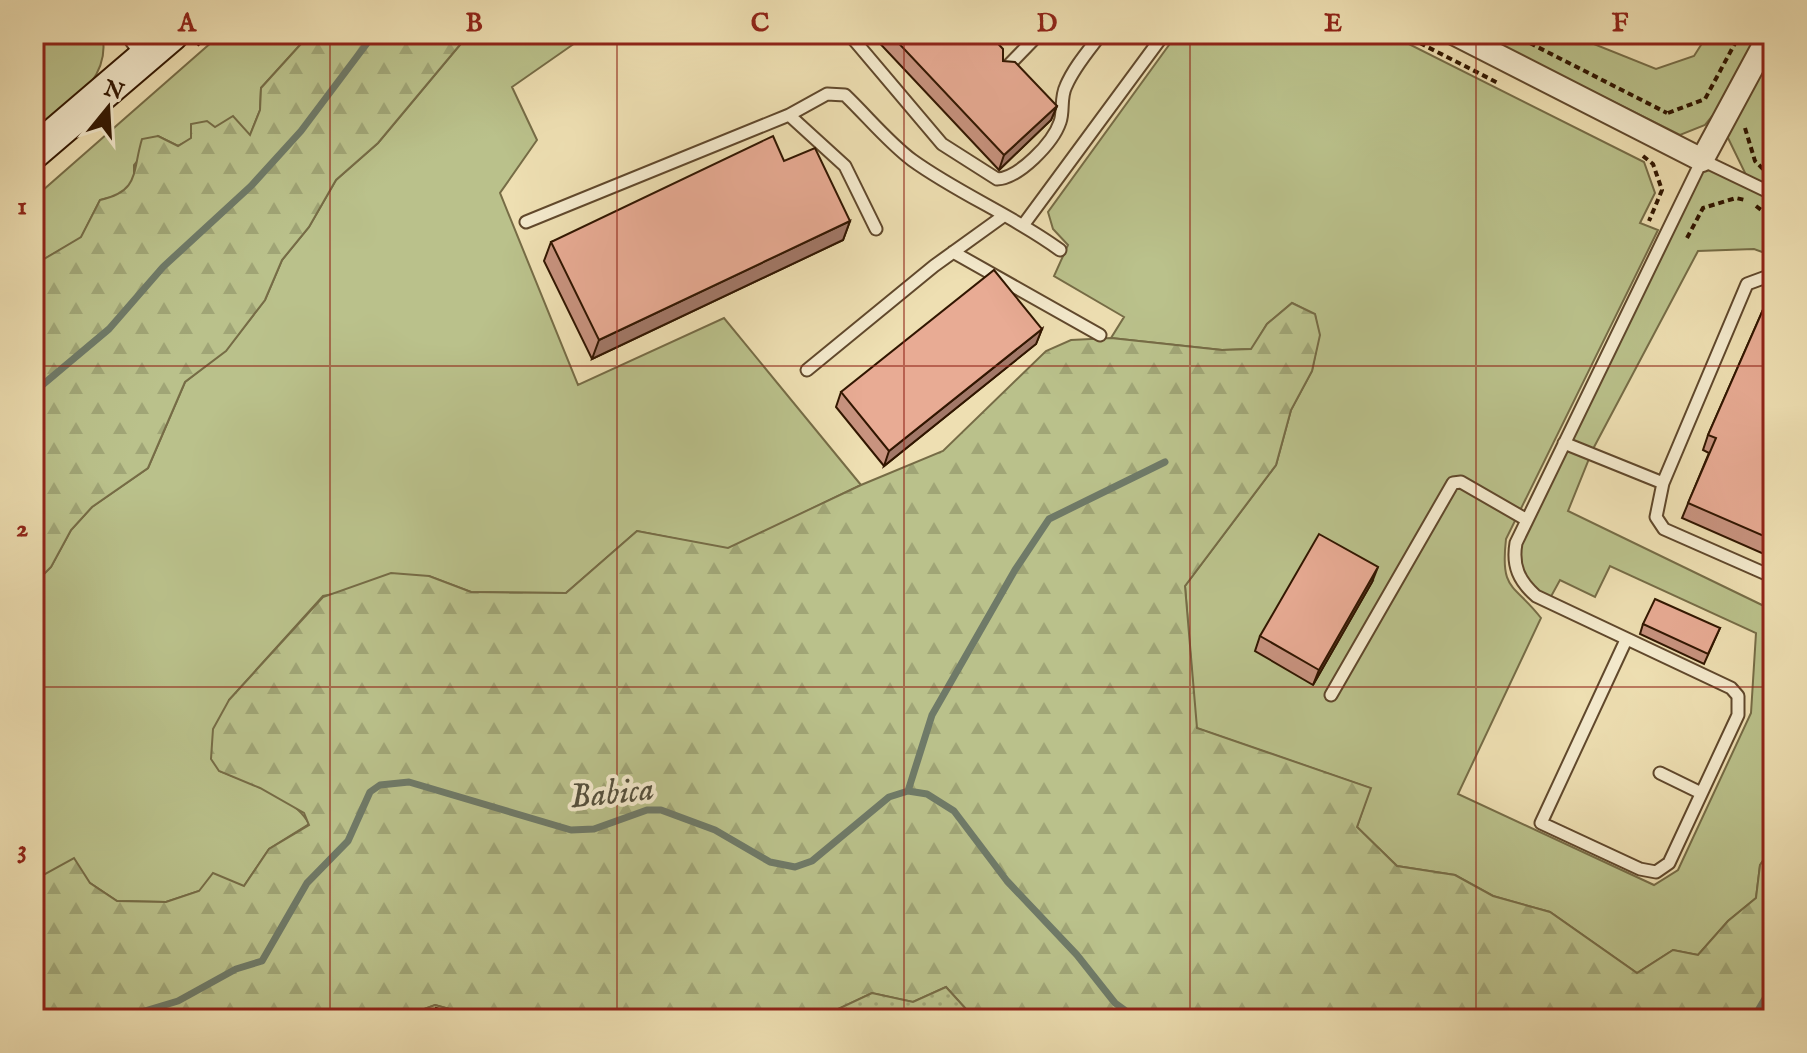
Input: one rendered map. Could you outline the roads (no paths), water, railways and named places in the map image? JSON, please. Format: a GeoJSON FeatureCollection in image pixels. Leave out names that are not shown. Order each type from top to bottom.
{"type":"FeatureCollection","features":[{"type":"Feature","properties":{"kind":"street"},"geometry":{"type":"LineString","coordinates":[[34,152],[135,46],[172,34]]}},
{"type":"Feature","properties":{"kind":"street"},"geometry":{"type":"LineString","coordinates":[[1457,34],[1702,160],[1770,34]]}},
{"type":"Feature","properties":{"kind":"lane"},"geometry":{"type":"LineString","coordinates":[[849,34],[926,128],[960,158],[997,179],[1012,177],[1029,164],[1055,131],[1061,118],[1064,88],[1101,34]]}},
{"type":"Feature","properties":{"kind":"lane"},"geometry":{"type":"LineString","coordinates":[[1004,70],[1039,34]]}},
{"type":"Feature","properties":{"kind":"lane"},"geometry":{"type":"LineString","coordinates":[[1024,224],[1164,34]]}},
{"type":"Feature","properties":{"kind":"lane"},"geometry":{"type":"LineString","coordinates":[[526,222],[789,115],[827,94],[845,95],[912,159],[1002,217],[1024,224],[1060,250]]}},
{"type":"Feature","properties":{"kind":"lane"},"geometry":{"type":"LineString","coordinates":[[789,115],[845,166],[876,229]]}},
{"type":"Feature","properties":{"kind":"lane"},"geometry":{"type":"LineString","coordinates":[[1626,640],[1541,823],[1640,869],[1656,872],[1669,863],[1738,715],[1738,696],[1731,688],[1626,640],[1527,588],[1519,577],[1514,556],[1527,520],[1702,160],[1773,194]]}},
{"type":"Feature","properties":{"kind":"lane"},"geometry":{"type":"LineString","coordinates":[[807,370],[953,252],[1002,217]]}},
{"type":"Feature","properties":{"kind":"lane"},"geometry":{"type":"LineString","coordinates":[[953,252],[1100,335]]}},
{"type":"Feature","properties":{"kind":"lane"},"geometry":{"type":"LineString","coordinates":[[1773,280],[1766,277],[1747,284],[1663,483],[1656,517],[1664,529],[1773,577]]}},
{"type":"Feature","properties":{"kind":"lane"},"geometry":{"type":"LineString","coordinates":[[1564,443],[1663,483]]}},
{"type":"Feature","properties":{"kind":"lane"},"geometry":{"type":"LineString","coordinates":[[1331,695],[1453,483],[1461,482],[1527,520]]}},
{"type":"Feature","properties":{"kind":"lane"},"geometry":{"type":"LineString","coordinates":[[1660,773],[1701,793]]}},
{"type":"Feature","properties":{"kind":"waterway"},"geometry":{"type":"LineString","coordinates":[[34,392],[109,329],[163,267],[251,186],[301,131],[374,34]]}},
{"type":"Feature","properties":{"kind":"waterway"},"geometry":{"type":"LineString","coordinates":[[908,791],[932,715],[1015,570],[1049,519],[1165,462]]}},
{"type":"Feature","properties":{"kind":"waterway","name":"Babica"},"geometry":{"type":"LineString","coordinates":[[118,1019],[178,1001],[236,969],[262,961],[307,883],[348,841],[370,792],[380,785],[409,782],[571,830],[594,829],[647,810],[661,810],[715,830],[770,862],[795,867],[812,861],[889,797],[908,791],[927,794],[954,811],[1007,881],[1077,955],[1115,1003],[1137,1019]]}},
{"type":"Feature","properties":{"kind":"waterway","name":"Babica"},"geometry":{"type":"LineString","coordinates":[[1753,1019],[1773,985]]}}]}
